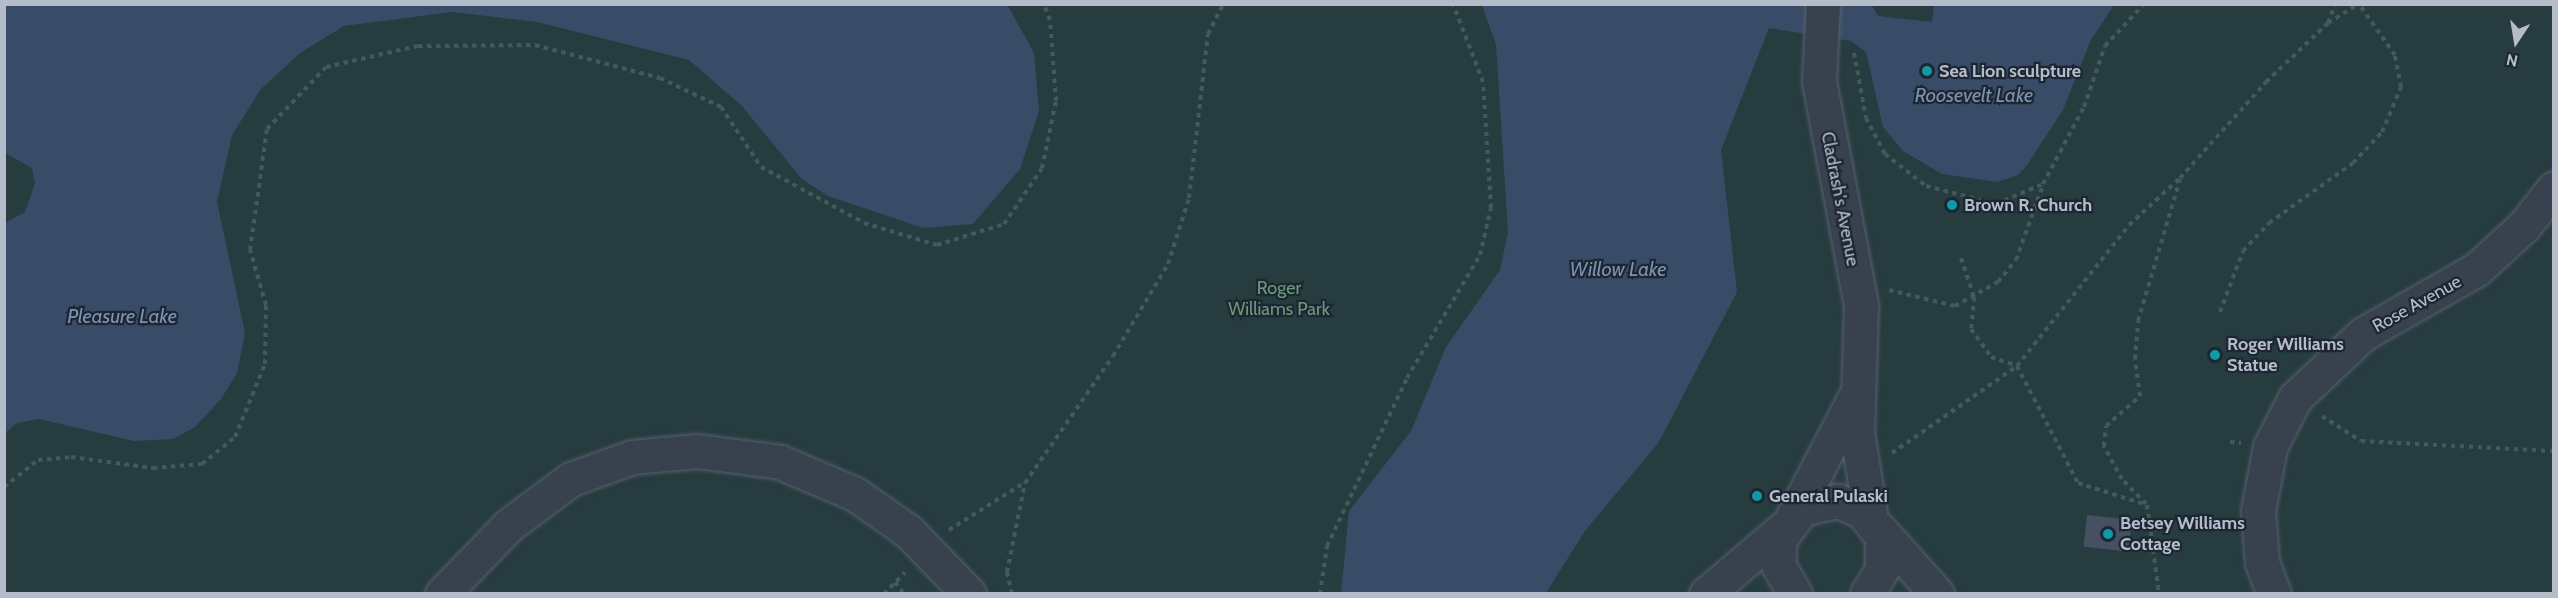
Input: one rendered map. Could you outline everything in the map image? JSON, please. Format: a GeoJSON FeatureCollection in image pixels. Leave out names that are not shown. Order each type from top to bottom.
{"type":"FeatureCollection","features":[{"type":"Feature","properties":{"kind":"street","name":"Cladrash's Avenue"},"geometry":{"type":"LineString","coordinates":[[1823,4],[1833,44],[1822,108],[1856,281],[1863,329],[1857,393],[1860,467],[1884,558],[1867,594]]}},
{"type":"Feature","properties":{"kind":"street","name":"Rose Avenue"},"geometry":{"type":"LineString","coordinates":[[2274,594],[2258,538],[2261,480],[2270,447],[2295,398],[2322,368],[2363,334],[2477,270],[2524,226],[2553,188]]}},
{"type":"Feature","properties":{"kind":"street","name":"Cladrash's Avenue"},"geometry":{"type":"LineString","coordinates":[[1789,522],[1857,393]]}},
{"type":"Feature","properties":{"kind":"street"},"geometry":{"type":"LineString","coordinates":[[442,594],[509,525],[571,479],[632,457],[697,451],[780,462],[855,494],[908,531],[969,594]]}},
{"type":"Feature","properties":{"kind":"street"},"geometry":{"type":"LineString","coordinates":[[1706,594],[1814,503],[1838,501],[1874,522],[1936,594]]}},
{"type":"Feature","properties":{"kind":"street"},"geometry":{"type":"LineString","coordinates":[[1789,522],[1778,564],[1795,594]]}},
{"type":"Feature","properties":{"kind":"path"},"geometry":{"type":"LineString","coordinates":[[4,487],[38,460],[71,457],[153,468],[202,464],[235,437],[265,364],[266,305],[250,250],[267,129],[326,67],[418,46],[535,45],[660,78],[721,107],[761,166],[864,223],[937,245],[1004,224],[1042,168],[1056,101],[1050,20],[1044,4]]}},
{"type":"Feature","properties":{"kind":"path"},"geometry":{"type":"LineString","coordinates":[[1012,594],[1007,572],[1025,483],[1113,357],[1168,264],[1191,187],[1208,34],[1223,4]]}},
{"type":"Feature","properties":{"kind":"path"},"geometry":{"type":"LineString","coordinates":[[1320,594],[1327,546],[1407,378],[1480,255],[1491,208],[1483,82],[1453,4]]}},
{"type":"Feature","properties":{"kind":"path"},"geometry":{"type":"LineString","coordinates":[[1856,281],[1937,304],[1955,306],[1974,297],[2016,260],[2043,184],[2084,107],[2105,46],[2144,4]]}},
{"type":"Feature","properties":{"kind":"path"},"geometry":{"type":"LineString","coordinates":[[2328,23],[2335,4]]}},
{"type":"Feature","properties":{"kind":"path"},"geometry":{"type":"LineString","coordinates":[[1881,460],[2017,366],[2128,225],[2181,178],[2266,82],[2328,23],[2359,4],[2395,55],[2401,87],[2382,132],[2353,163],[2269,223],[2244,251],[2220,312]]}},
{"type":"Feature","properties":{"kind":"path"},"geometry":{"type":"LineString","coordinates":[[1833,44],[1885,154],[1926,186],[1996,204],[2043,184]]}},
{"type":"Feature","properties":{"kind":"path"},"geometry":{"type":"LineString","coordinates":[[2159,594],[2147,505],[2122,479],[2104,446],[2105,436],[2120,410],[2140,396],[2135,359],[2138,321],[2181,178]]}},
{"type":"Feature","properties":{"kind":"path"},"geometry":{"type":"LineString","coordinates":[[1961,258],[1974,297],[1971,329],[1991,357],[2017,366],[2078,483],[2147,505]]}},
{"type":"Feature","properties":{"kind":"path"},"geometry":{"type":"LineString","coordinates":[[2313,423],[2318,413],[2361,441],[2553,451]]}},
{"type":"Feature","properties":{"kind":"path"},"geometry":{"type":"LineString","coordinates":[[2230,442],[2270,447]]}},
{"type":"Feature","properties":{"kind":"path"},"geometry":{"type":"LineString","coordinates":[[895,582],[904,594]]}},
{"type":"Feature","properties":{"kind":"green space","name":"Roger Williams Park"},"geometry":{"type":"Polygon","coordinates":[[[5,5],[2553,5],[2553,593],[5,593],[5,5]]]}},
{"type":"Feature","properties":{"kind":"water","name":"Pleasure Lake"},"geometry":{"type":"Polygon","coordinates":[[[1007,4],[1034,53],[1039,111],[1020,169],[973,224],[923,228],[828,196],[802,179],[741,105],[689,60],[537,22],[452,12],[344,26],[300,53],[261,89],[232,135],[217,202],[245,333],[237,373],[221,399],[195,427],[173,439],[134,441],[39,419],[17,423],[5,433],[5,223],[25,212],[35,183],[32,168],[5,153],[5,5],[1007,4]]]}},
{"type":"Feature","properties":{"kind":"water","name":"Willow Lake"},"geometry":{"type":"Polygon","coordinates":[[[1871,4],[1878,16],[1932,22],[1934,5],[2114,5],[2091,40],[2063,110],[2027,165],[2018,175],[1997,182],[1942,174],[1903,151],[1883,127],[1866,52],[1851,41],[1769,28],[1721,150],[1737,292],[1659,442],[1585,531],[1546,593],[1341,594],[1349,511],[1411,431],[1446,347],[1500,270],[1508,232],[1496,45],[1482,5],[1871,4]]]}},
{"type":"Feature","properties":{"kind":"building","name":"Betsey Williams Cottage"},"geometry":{"type":"Polygon","coordinates":[[[2087,515],[2132,520],[2128,552],[2084,547],[2087,515]]]}},
{"type":"Feature","properties":{"kind":"place","name":"Sea Lion sculpture"},"geometry":{"type":"Point","coordinates":[1927,71]}},
{"type":"Feature","properties":{"kind":"place","name":"Brown R. Church"},"geometry":{"type":"Point","coordinates":[1952,205]}},
{"type":"Feature","properties":{"kind":"place","name":"Roger Williams Statue"},"geometry":{"type":"Point","coordinates":[2215,355]}},
{"type":"Feature","properties":{"kind":"place","name":"General Pulaski"},"geometry":{"type":"Point","coordinates":[1757,496]}},
{"type":"Feature","properties":{"kind":"place","name":"Betsey Williams Cottage"},"geometry":{"type":"Point","coordinates":[2108,534]}},
{"type":"Feature","properties":{"kind":"water label","name":"Roosevelt Lake"},"geometry":{"type":"Point","coordinates":[1974,95]}}]}
